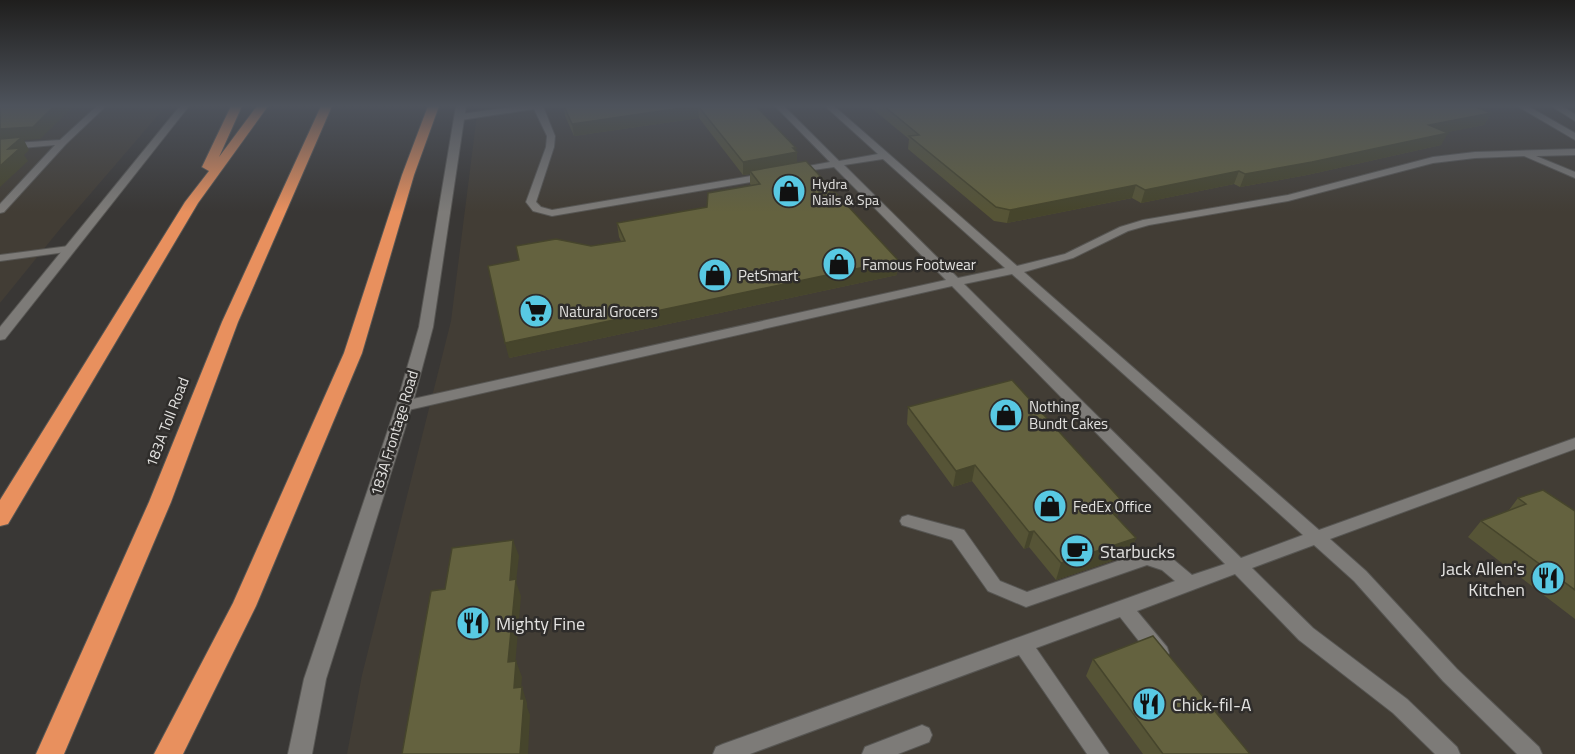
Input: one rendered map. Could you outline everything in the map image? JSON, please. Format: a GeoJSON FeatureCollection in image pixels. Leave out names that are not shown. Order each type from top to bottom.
{"type":"FeatureCollection","features":[{"type":"Feature","properties":{"kind":"highway"},"geometry":{"type":"LineString","coordinates":[[192,202],[221,141]]}},
{"type":"Feature","properties":{"kind":"highway"},"geometry":{"type":"LineString","coordinates":[[0,518],[192,202],[237,141]]}},
{"type":"Feature","properties":{"kind":"highway","name":"183A Toll Road"},"geometry":{"type":"LineString","coordinates":[[50,754],[160,502],[230,322],[311,141]]}},
{"type":"Feature","properties":{"kind":"highway"},"geometry":{"type":"LineString","coordinates":[[168,754],[244,606],[353,352],[421,141]]}},
{"type":"Feature","properties":{"kind":"main road"},"geometry":{"type":"LineString","coordinates":[[0,336],[156,141]]}},
{"type":"Feature","properties":{"kind":"main road","name":"183A Frontage Road"},"geometry":{"type":"LineString","coordinates":[[300,754],[315,679],[404,406],[426,327],[456,141]]}},
{"type":"Feature","properties":{"kind":"lane"},"geometry":{"type":"LineString","coordinates":[[551,141],[531,202],[537,209],[552,213],[883,156]]}},
{"type":"Feature","properties":{"kind":"lane"},"geometry":{"type":"LineString","coordinates":[[814,141],[1306,634],[1400,706],[1450,754]]}},
{"type":"Feature","properties":{"kind":"lane"},"geometry":{"type":"LineString","coordinates":[[867,141],[1380,596],[1449,675],[1532,754]]}},
{"type":"Feature","properties":{"kind":"lane"},"geometry":{"type":"LineString","coordinates":[[0,147],[63,142]]}},
{"type":"Feature","properties":{"kind":"lane"},"geometry":{"type":"LineString","coordinates":[[0,210],[63,142]]}},
{"type":"Feature","properties":{"kind":"lane"},"geometry":{"type":"LineString","coordinates":[[404,406],[1015,270],[1069,256],[1124,229],[1147,222],[1288,198],[1432,160],[1475,155],[1575,152]]}},
{"type":"Feature","properties":{"kind":"lane"},"geometry":{"type":"LineString","coordinates":[[1523,154],[1575,175]]}},
{"type":"Feature","properties":{"kind":"lane"},"geometry":{"type":"LineString","coordinates":[[0,258],[69,249]]}},
{"type":"Feature","properties":{"kind":"lane"},"geometry":{"type":"LineString","coordinates":[[723,754],[1575,443]]}},
{"type":"Feature","properties":{"kind":"lane"},"geometry":{"type":"LineString","coordinates":[[908,521],[958,535],[994,586],[1026,600],[1147,558],[1168,565],[1191,584]]}},
{"type":"Feature","properties":{"kind":"lane"},"geometry":{"type":"LineString","coordinates":[[1124,609],[1168,663]]}},
{"type":"Feature","properties":{"kind":"lane"},"geometry":{"type":"LineString","coordinates":[[1023,645],[1099,754]]}},
{"type":"Feature","properties":{"kind":"lane"},"geometry":{"type":"LineString","coordinates":[[872,754],[922,735]]}},
{"type":"Feature","properties":{"kind":"shaded area"},"geometry":{"type":"Polygon","coordinates":[[[0,141],[136,141],[60,229],[0,303],[0,141]]]}},
{"type":"Feature","properties":{"kind":"shaded area"},"geometry":{"type":"Polygon","coordinates":[[[474,141],[1575,141],[1575,754],[347,754],[362,675],[451,321],[474,141]]]}},
{"type":"Feature","properties":{"kind":"building"},"geometry":{"type":"Polygon","coordinates":[[[0,141],[17,141],[8,149],[20,148],[0,166],[0,141]]]}},
{"type":"Feature","properties":{"kind":"building"},"geometry":{"type":"Polygon","coordinates":[[[726,141],[790,141],[797,152],[743,162],[726,141]]]}},
{"type":"Feature","properties":{"kind":"building"},"geometry":{"type":"Polygon","coordinates":[[[915,141],[1410,141],[1312,162],[1245,174],[1239,171],[1145,190],[1136,185],[1010,210],[996,207],[915,141]]]}},
{"type":"Feature","properties":{"kind":"building"},"geometry":{"type":"Polygon","coordinates":[[[806,161],[898,260],[505,343],[488,266],[519,260],[516,246],[556,239],[591,246],[625,241],[617,223],[707,207],[708,193],[760,184],[750,171],[806,161]]]}},
{"type":"Feature","properties":{"kind":"building"},"geometry":{"type":"Polygon","coordinates":[[[1012,380],[1123,502],[1107,507],[1136,538],[1061,563],[1034,531],[1029,532],[975,465],[956,471],[908,407],[1012,380]]]}},
{"type":"Feature","properties":{"kind":"building"},"geometry":{"type":"Polygon","coordinates":[[[1543,490],[1575,511],[1575,590],[1481,521],[1526,504],[1518,498],[1543,490]]]}},
{"type":"Feature","properties":{"kind":"building"},"geometry":{"type":"Polygon","coordinates":[[[513,540],[510,580],[516,579],[508,662],[516,661],[514,688],[522,687],[521,699],[524,699],[520,754],[402,754],[431,591],[445,589],[452,548],[513,540]]]}},
{"type":"Feature","properties":{"kind":"building","name":"Chick-fil-A"},"geometry":{"type":"Polygon","coordinates":[[[1153,636],[1250,754],[1163,754],[1093,659],[1153,636]]]}},
{"type":"Feature","properties":{"kind":"place","name":"Hydra Nails & Spa"},"geometry":{"type":"Point","coordinates":[789,191]}},
{"type":"Feature","properties":{"kind":"place","name":"Famous Footwear"},"geometry":{"type":"Point","coordinates":[839,264]}},
{"type":"Feature","properties":{"kind":"place","name":"PetSmart"},"geometry":{"type":"Point","coordinates":[715,275]}},
{"type":"Feature","properties":{"kind":"place","name":"Natural Grocers"},"geometry":{"type":"Point","coordinates":[536,311]}},
{"type":"Feature","properties":{"kind":"place","name":"Nothing Bundt Cakes"},"geometry":{"type":"Point","coordinates":[1006,415]}},
{"type":"Feature","properties":{"kind":"place","name":"FedEx Office"},"geometry":{"type":"Point","coordinates":[1050,506]}},
{"type":"Feature","properties":{"kind":"place","name":"Starbucks"},"geometry":{"type":"Point","coordinates":[1077,551]}},
{"type":"Feature","properties":{"kind":"place","name":"Jack Allen's Kitchen"},"geometry":{"type":"Point","coordinates":[1548,578]}},
{"type":"Feature","properties":{"kind":"place","name":"Mighty Fine"},"geometry":{"type":"Point","coordinates":[473,623]}},
{"type":"Feature","properties":{"kind":"place","name":"Chick-fil-A"},"geometry":{"type":"Point","coordinates":[1149,704]}}]}
